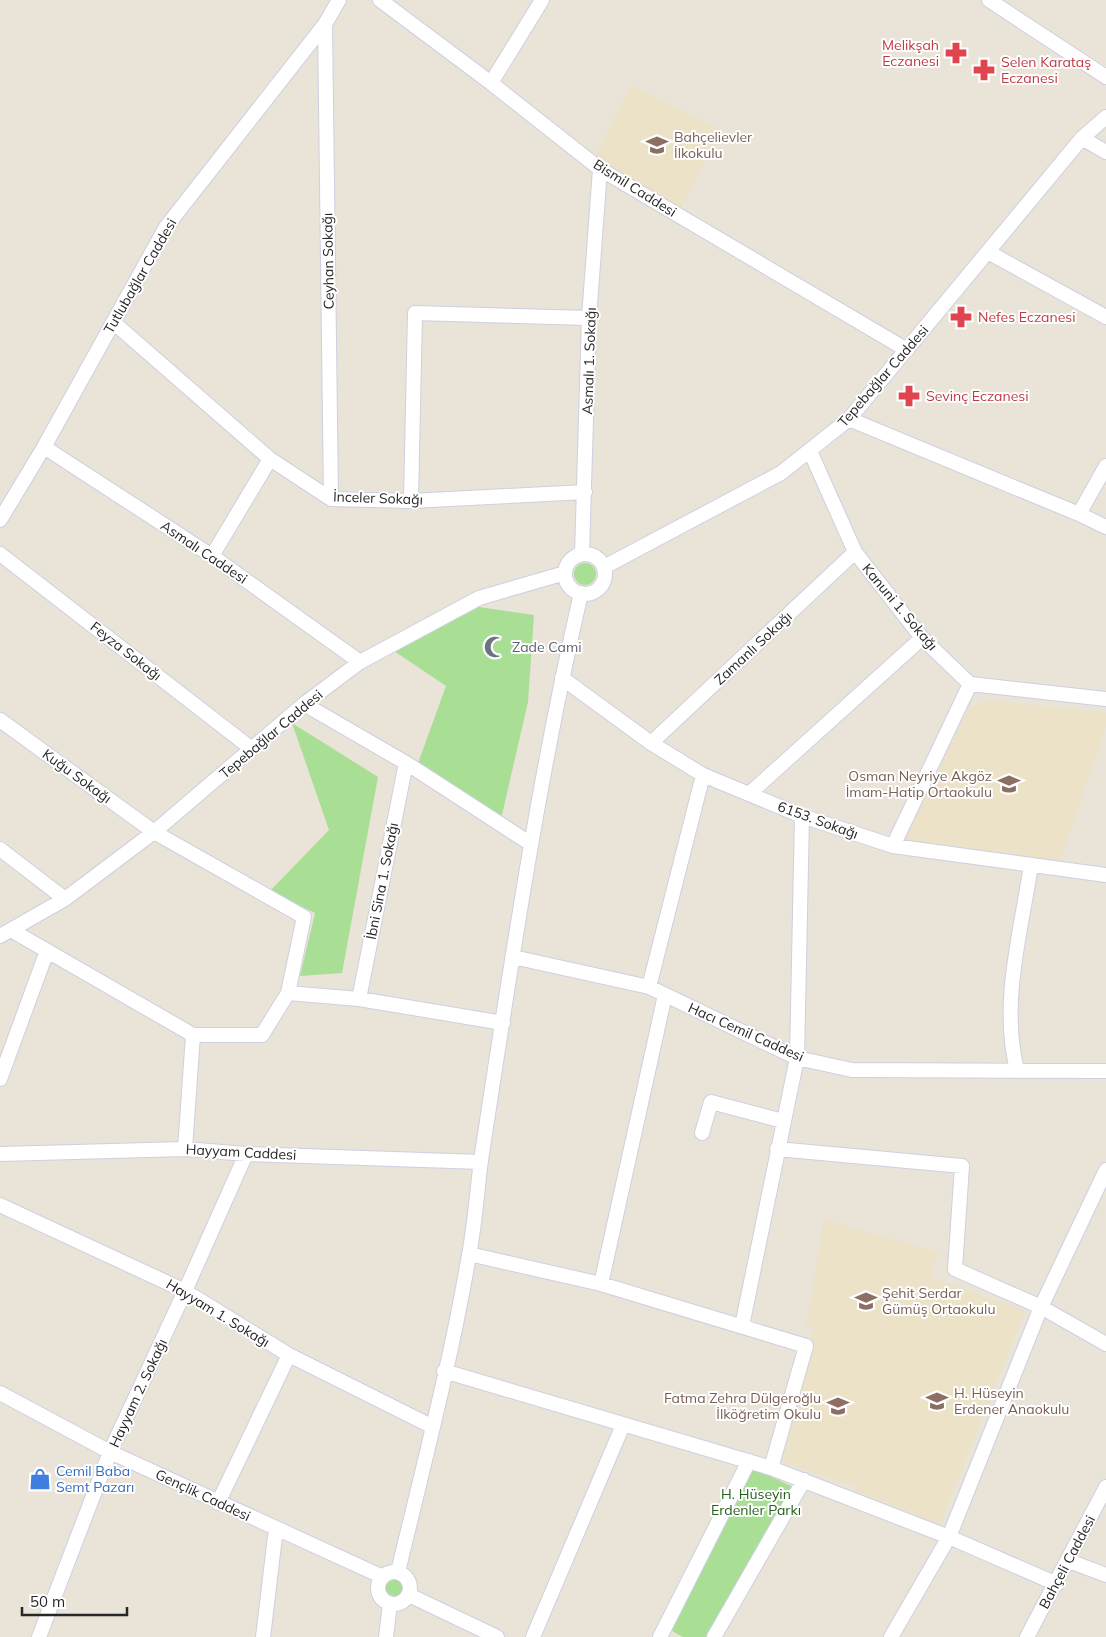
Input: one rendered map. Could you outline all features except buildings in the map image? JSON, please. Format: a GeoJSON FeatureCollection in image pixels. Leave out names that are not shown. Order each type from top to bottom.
{"type":"FeatureCollection","features":[{"type":"Feature","properties":{"kind":"street","name":"Tutlubağlar Caddesi"},"geometry":{"type":"LineString","coordinates":[[0,520],[44,447],[166,227],[325,24],[339,0]]}},
{"type":"Feature","properties":{"kind":"street","name":"Bismil Caddesi"},"geometry":{"type":"LineString","coordinates":[[380,0],[491,83],[600,169],[907,350]]}},
{"type":"Feature","properties":{"kind":"street"},"geometry":{"type":"LineString","coordinates":[[491,83],[542,0]]}},
{"type":"Feature","properties":{"kind":"street"},"geometry":{"type":"LineString","coordinates":[[989,0],[1106,76]]}},
{"type":"Feature","properties":{"kind":"street","name":"Ceyhan Sokağı"},"geometry":{"type":"LineString","coordinates":[[325,24],[331,499]]}},
{"type":"Feature","properties":{"kind":"street","name":"Tepebağlar Caddesi"},"geometry":{"type":"LineString","coordinates":[[604,567],[781,473],[849,419],[1082,138],[1106,117]]}},
{"type":"Feature","properties":{"kind":"street"},"geometry":{"type":"LineString","coordinates":[[1082,138],[1106,152]]}},
{"type":"Feature","properties":{"kind":"street","name":"Asmalı 1. Sokağı"},"geometry":{"type":"LineString","coordinates":[[582,554],[590,318],[600,169]]}},
{"type":"Feature","properties":{"kind":"street"},"geometry":{"type":"LineString","coordinates":[[988,252],[1106,317]]}},
{"type":"Feature","properties":{"kind":"street"},"geometry":{"type":"LineString","coordinates":[[411,501],[415,313],[590,318]]}},
{"type":"Feature","properties":{"kind":"street","name":"İnceler Sokağı"},"geometry":{"type":"LineString","coordinates":[[113,322],[270,459],[331,499],[411,501],[585,492]]}},
{"type":"Feature","properties":{"kind":"street"},"geometry":{"type":"LineString","coordinates":[[849,419],[1079,514],[1106,527]]}},
{"type":"Feature","properties":{"kind":"street","name":"Asmalı Caddesi"},"geometry":{"type":"LineString","coordinates":[[44,447],[212,556],[360,662]]}},
{"type":"Feature","properties":{"kind":"street","name":"Kanuni 1. Sokağı"},"geometry":{"type":"LineString","coordinates":[[810,451],[855,552],[922,638],[970,684]]}},
{"type":"Feature","properties":{"kind":"street"},"geometry":{"type":"LineString","coordinates":[[212,556],[270,459]]}},
{"type":"Feature","properties":{"kind":"street"},"geometry":{"type":"LineString","coordinates":[[1079,514],[1106,466]]}},
{"type":"Feature","properties":{"kind":"street","name":"Zamanlı Sokağı"},"geometry":{"type":"LineString","coordinates":[[651,743],[855,552]]}},
{"type":"Feature","properties":{"kind":"street","name":"Feyza Sokağı"},"geometry":{"type":"LineString","coordinates":[[0,554],[252,749]]}},
{"type":"Feature","properties":{"kind":"street"},"geometry":{"type":"LineString","coordinates":[[582,554],[596,556],[604,567],[604,581],[595,591],[581,594],[569,586],[565,573],[570,560],[582,554]]}},
{"type":"Feature","properties":{"kind":"street","name":"Tepebağlar Caddesi"},"geometry":{"type":"LineString","coordinates":[[5,933],[65,899],[154,832],[304,704],[360,662],[479,598],[565,573]]}},
{"type":"Feature","properties":{"kind":"street"},"geometry":{"type":"LineString","coordinates":[[398,1572],[433,1426],[469,1254],[481,1162],[531,844],[562,678],[581,594]]}},
{"type":"Feature","properties":{"kind":"street"},"geometry":{"type":"LineString","coordinates":[[749,794],[922,638]]}},
{"type":"Feature","properties":{"kind":"street","name":"6153. Sokağı"},"geometry":{"type":"LineString","coordinates":[[562,678],[651,743],[703,775],[802,816],[893,846],[1106,875]]}},
{"type":"Feature","properties":{"kind":"street"},"geometry":{"type":"LineString","coordinates":[[893,846],[970,684],[1106,698]]}},
{"type":"Feature","properties":{"kind":"street"},"geometry":{"type":"LineString","coordinates":[[304,704],[406,763],[531,844]]}},
{"type":"Feature","properties":{"kind":"street","name":"Kuğu Sokağı"},"geometry":{"type":"LineString","coordinates":[[0,720],[154,832],[304,917],[288,993]]}},
{"type":"Feature","properties":{"kind":"street","name":"İbni Sina 1. Sokağı"},"geometry":{"type":"LineString","coordinates":[[359,999],[406,763]]}},
{"type":"Feature","properties":{"kind":"street"},"geometry":{"type":"LineString","coordinates":[[649,987],[703,775]]}},
{"type":"Feature","properties":{"kind":"street"},"geometry":{"type":"LineString","coordinates":[[742,1326],[797,1058],[802,816]]}},
{"type":"Feature","properties":{"kind":"street"},"geometry":{"type":"LineString","coordinates":[[0,849],[65,899]]}},
{"type":"Feature","properties":{"kind":"street"},"geometry":{"type":"LineString","coordinates":[[1017,1070],[1010,1036],[1011,997],[1031,865]]}},
{"type":"Feature","properties":{"kind":"street"},"geometry":{"type":"LineString","coordinates":[[5,933],[47,951],[193,1034],[262,1035],[288,993],[359,999],[503,1023]]}},
{"type":"Feature","properties":{"kind":"street"},"geometry":{"type":"LineString","coordinates":[[0,1079],[47,951]]}},
{"type":"Feature","properties":{"kind":"street","name":"Hacı Cemil Caddesi"},"geometry":{"type":"LineString","coordinates":[[513,957],[649,987],[797,1058],[852,1070],[1106,1071]]}},
{"type":"Feature","properties":{"kind":"street"},"geometry":{"type":"LineString","coordinates":[[601,1284],[665,995]]}},
{"type":"Feature","properties":{"kind":"street"},"geometry":{"type":"LineString","coordinates":[[185,1149],[193,1034]]}},
{"type":"Feature","properties":{"kind":"street"},"geometry":{"type":"LineString","coordinates":[[702,1133],[711,1102],[783,1121]]}},
{"type":"Feature","properties":{"kind":"street","name":"Hayyam Caddesi"},"geometry":{"type":"LineString","coordinates":[[0,1154],[185,1149],[246,1154],[481,1162]]}},
{"type":"Feature","properties":{"kind":"street"},"geometry":{"type":"LineString","coordinates":[[778,1149],[962,1166],[955,1269],[1041,1307],[1106,1344]]}},
{"type":"Feature","properties":{"kind":"street","name":"Hayyam 2. Sokağı"},"geometry":{"type":"LineString","coordinates":[[39,1637],[110,1452],[186,1291],[246,1154]]}},
{"type":"Feature","properties":{"kind":"street"},"geometry":{"type":"LineString","coordinates":[[891,1637],[949,1537],[1041,1307],[1106,1170]]}},
{"type":"Feature","properties":{"kind":"street","name":"Hayyam 1. Sokağı"},"geometry":{"type":"LineString","coordinates":[[0,1205],[186,1291],[289,1355],[433,1426]]}},
{"type":"Feature","properties":{"kind":"street"},"geometry":{"type":"LineString","coordinates":[[469,1254],[601,1284],[806,1346],[771,1468]]}},
{"type":"Feature","properties":{"kind":"street"},"geometry":{"type":"LineString","coordinates":[[218,1503],[289,1355]]}},
{"type":"Feature","properties":{"kind":"street"},"geometry":{"type":"LineString","coordinates":[[444,1371],[771,1468],[949,1537],[1057,1584]]}},
{"type":"Feature","properties":{"kind":"street","name":"Gençlik Caddesi"},"geometry":{"type":"LineString","coordinates":[[0,1393],[110,1452],[383,1577]]}},
{"type":"Feature","properties":{"kind":"street"},"geometry":{"type":"LineString","coordinates":[[533,1637],[623,1425]]}},
{"type":"Feature","properties":{"kind":"street"},"geometry":{"type":"LineString","coordinates":[[660,1637],[749,1461]]}},
{"type":"Feature","properties":{"kind":"street"},"geometry":{"type":"LineString","coordinates":[[714,1637],[804,1480]]}},
{"type":"Feature","properties":{"kind":"street","name":"Bahçeli Caddesi"},"geometry":{"type":"LineString","coordinates":[[1028,1637],[1106,1487]]}},
{"type":"Feature","properties":{"kind":"street"},"geometry":{"type":"LineString","coordinates":[[263,1637],[276,1528]]}},
{"type":"Feature","properties":{"kind":"street"},"geometry":{"type":"LineString","coordinates":[[1069,1561],[1106,1575]]}},
{"type":"Feature","properties":{"kind":"street"},"geometry":{"type":"LineString","coordinates":[[393,1572],[398,1572],[404,1574],[410,1584],[409,1595],[402,1603],[390,1604],[385,1602],[379,1593],[378,1587],[383,1577],[393,1572]]}},
{"type":"Feature","properties":{"kind":"street"},"geometry":{"type":"LineString","coordinates":[[409,1595],[496,1637]]}},
{"type":"Feature","properties":{"kind":"street"},"geometry":{"type":"LineString","coordinates":[[386,1637],[390,1604]]}},
{"type":"Feature","properties":{"kind":"shaded area","name":"Bahçelievler İlkokulu"},"geometry":{"type":"Polygon","coordinates":[[[631,85],[721,130],[681,208],[594,159],[631,85]]]}},
{"type":"Feature","properties":{"kind":"shaded area","name":"Osman Neyriye Akgöz İmam-Hatip Ortaokulu"},"geometry":{"type":"Polygon","coordinates":[[[986,700],[1106,713],[1106,726],[1060,861],[904,841],[968,710],[986,700]]]}},
{"type":"Feature","properties":{"kind":"shaded area"},"geometry":{"type":"Polygon","coordinates":[[[824,1220],[938,1252],[930,1277],[1025,1311],[940,1524],[854,1491],[862,1468],[855,1486],[776,1460],[814,1328],[806,1326],[824,1220]]]}},
{"type":"Feature","properties":{"kind":"green space"},"geometry":{"type":"Polygon","coordinates":[[[585,563],[593,566],[596,574],[593,582],[585,585],[577,582],[574,574],[577,566],[585,563]]]}},
{"type":"Feature","properties":{"kind":"green space"},"geometry":{"type":"Polygon","coordinates":[[[479,607],[534,615],[528,702],[501,819],[417,766],[446,686],[394,651],[479,607]]]}},
{"type":"Feature","properties":{"kind":"green space"},"geometry":{"type":"Polygon","coordinates":[[[292,723],[378,777],[342,973],[300,976],[315,913],[270,891],[329,830],[292,723]]]}},
{"type":"Feature","properties":{"kind":"green space","name":"H. Hüseyin Erdenler Parkı"},"geometry":{"type":"Polygon","coordinates":[[[747,1465],[793,1487],[708,1637],[683,1637],[665,1627],[747,1465]]]}},
{"type":"Feature","properties":{"kind":"green space"},"geometry":{"type":"Polygon","coordinates":[[[394,1579],[402,1584],[403,1588],[398,1596],[394,1597],[386,1592],[385,1588],[390,1580],[394,1579]]]}},
{"type":"Feature","properties":{"kind":"place","name":"Melikşah Eczanesi"},"geometry":{"type":"Point","coordinates":[956,53]}},
{"type":"Feature","properties":{"kind":"place","name":"Selen Karataş Eczanesi"},"geometry":{"type":"Point","coordinates":[984,70]}},
{"type":"Feature","properties":{"kind":"place","name":"Bahçelievler İlkokulu"},"geometry":{"type":"Point","coordinates":[657,145]}},
{"type":"Feature","properties":{"kind":"place","name":"Nefes Eczanesi"},"geometry":{"type":"Point","coordinates":[961,317]}},
{"type":"Feature","properties":{"kind":"place","name":"Sevinç Eczanesi"},"geometry":{"type":"Point","coordinates":[909,396]}},
{"type":"Feature","properties":{"kind":"place","name":"Zade Cami"},"geometry":{"type":"Point","coordinates":[495,647]}},
{"type":"Feature","properties":{"kind":"place","name":"Osman Neyriye Akgöz İmam-Hatip Ortaokulu"},"geometry":{"type":"Point","coordinates":[1009,784]}},
{"type":"Feature","properties":{"kind":"place","name":"Şehit Serdar Gümüş Ortaokulu"},"geometry":{"type":"Point","coordinates":[866,1301]}},
{"type":"Feature","properties":{"kind":"place","name":"H. Hüseyin Erdener Anaokulu"},"geometry":{"type":"Point","coordinates":[937,1401]}},
{"type":"Feature","properties":{"kind":"place","name":"Fatma Zehra Dülgeroğlu İlköğretim Okulu"},"geometry":{"type":"Point","coordinates":[838,1406]}},
{"type":"Feature","properties":{"kind":"place","name":"Cemil Baba Semt Pazarı"},"geometry":{"type":"Point","coordinates":[40,1479]}}]}
